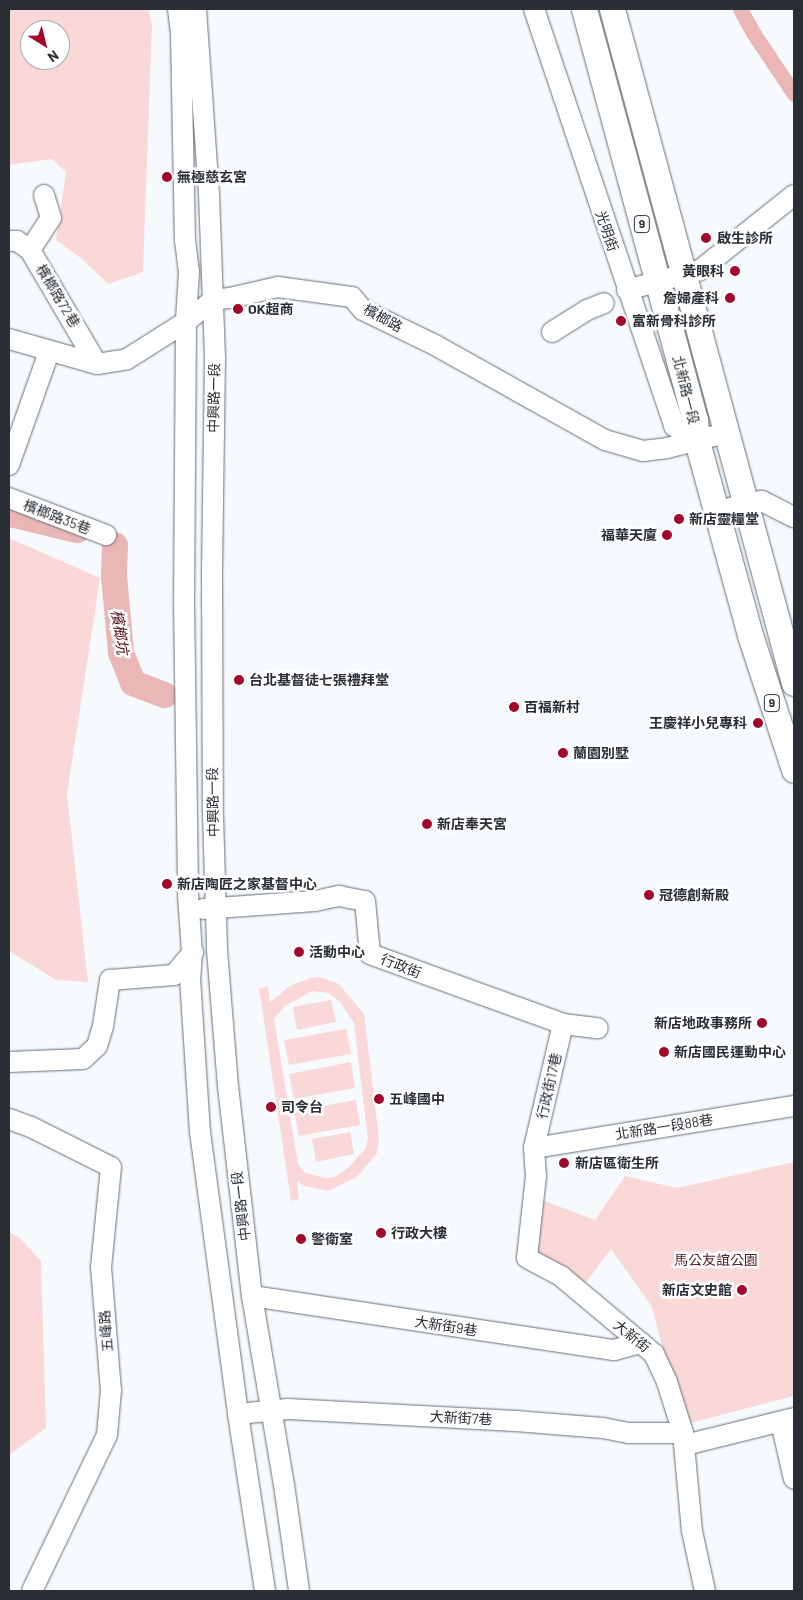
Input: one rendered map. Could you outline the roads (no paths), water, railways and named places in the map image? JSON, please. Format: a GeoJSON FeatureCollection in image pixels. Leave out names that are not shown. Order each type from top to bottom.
{"type":"FeatureCollection","features":[{"type":"Feature","properties":{"kind":"main road","name":"北新路一段"},"geometry":{"type":"LineString","coordinates":[[584,9],[695,420],[697,441],[716,512],[750,635],[794,770]]}},
{"type":"Feature","properties":{"kind":"main road","name":"北新路一段"},"geometry":{"type":"LineString","coordinates":[[612,9],[794,684]]}},
{"type":"Feature","properties":{"kind":"street","name":"中興路一段"},"geometry":{"type":"LineString","coordinates":[[178,9],[181,35],[185,240],[189,272],[186,320],[184,600],[188,909],[192,952],[190,978],[200,1132],[238,1414],[265,1591]]}},
{"type":"Feature","properties":{"kind":"street","name":"中興路一段"},"geometry":{"type":"LineString","coordinates":[[196,9],[206,132],[215,358],[212,579],[217,950],[228,1086],[252,1296],[272,1410],[298,1591]]}},
{"type":"Feature","properties":{"kind":"street","name":"光明街"},"geometry":{"type":"LineString","coordinates":[[534,9],[674,426],[697,441]]}},
{"type":"Feature","properties":{"kind":"street"},"geometry":{"type":"LineString","coordinates":[[30,250],[50,218],[44,195]]}},
{"type":"Feature","properties":{"kind":"street"},"geometry":{"type":"LineString","coordinates":[[627,290],[684,276],[700,270],[782,204]]}},
{"type":"Feature","properties":{"kind":"street","name":"檳榔路72巷"},"geometry":{"type":"LineString","coordinates":[[9,241],[17,240],[30,250],[97,364]]}},
{"type":"Feature","properties":{"kind":"street","name":"檳榔路"},"geometry":{"type":"LineString","coordinates":[[9,339],[49,352],[97,364],[127,359],[213,300],[278,287],[352,296],[363,310],[435,345],[605,440],[643,451],[697,441],[726,433]]}},
{"type":"Feature","properties":{"kind":"street"},"geometry":{"type":"LineString","coordinates":[[552,332],[587,310],[604,303]]}},
{"type":"Feature","properties":{"kind":"street"},"geometry":{"type":"LineString","coordinates":[[9,465],[49,352]]}},
{"type":"Feature","properties":{"kind":"street","name":"檳榔路35巷"},"geometry":{"type":"LineString","coordinates":[[9,498],[106,535]]}},
{"type":"Feature","properties":{"kind":"street"},"geometry":{"type":"LineString","coordinates":[[716,512],[746,503],[762,501],[794,517]]}},
{"type":"Feature","properties":{"kind":"street","name":"行政街"},"geometry":{"type":"LineString","coordinates":[[215,908],[315,901],[339,896],[365,901],[370,954],[563,1024],[598,1028]]}},
{"type":"Feature","properties":{"kind":"street"},"geometry":{"type":"LineString","coordinates":[[188,909],[215,908]]}},
{"type":"Feature","properties":{"kind":"street"},"geometry":{"type":"LineString","coordinates":[[9,1064],[83,1059],[97,1046],[103,1026],[110,980],[174,976],[192,952],[217,950]]}},
{"type":"Feature","properties":{"kind":"street","name":"行政街17巷"},"geometry":{"type":"LineString","coordinates":[[534,1148],[563,1024]]}},
{"type":"Feature","properties":{"kind":"street","name":"北新路一段88巷"},"geometry":{"type":"LineString","coordinates":[[534,1148],[794,1106]]}},
{"type":"Feature","properties":{"kind":"street","name":"五峰路"},"geometry":{"type":"LineString","coordinates":[[9,1119],[31,1127],[111,1167],[101,1267],[111,1390],[107,1435],[32,1591]]}},
{"type":"Feature","properties":{"kind":"street","name":"大新街"},"geometry":{"type":"LineString","coordinates":[[534,1148],[536,1176],[527,1258],[562,1277],[654,1354],[667,1382],[684,1439],[692,1531],[705,1591]]}},
{"type":"Feature","properties":{"kind":"street","name":"大新街9巷"},"geometry":{"type":"LineString","coordinates":[[252,1296],[614,1350],[640,1343]]}},
{"type":"Feature","properties":{"kind":"street","name":"大新街7巷"},"geometry":{"type":"LineString","coordinates":[[238,1414],[288,1409],[516,1421],[603,1428],[684,1439],[788,1420]]}},
{"type":"Feature","properties":{"kind":"street"},"geometry":{"type":"LineString","coordinates":[[788,1420],[794,1479]]}},
{"type":"Feature","properties":{"kind":"waterway"},"geometry":{"type":"LineString","coordinates":[[740,9],[754,34],[794,94]]}},
{"type":"Feature","properties":{"kind":"waterway","name":"檳榔坑"},"geometry":{"type":"LineString","coordinates":[[9,511],[15,515],[77,530]]}},
{"type":"Feature","properties":{"kind":"waterway","name":"檳榔坑"},"geometry":{"type":"LineString","coordinates":[[115,545],[114,576],[121,653],[133,683],[165,695]]}},
{"type":"Feature","properties":{"kind":"place","name":"無極慈玄宮"},"geometry":{"type":"Point","coordinates":[167,177]}},
{"type":"Feature","properties":{"kind":"place","name":"啟生診所"},"geometry":{"type":"Point","coordinates":[706,238]}},
{"type":"Feature","properties":{"kind":"place","name":"黃眼科"},"geometry":{"type":"Point","coordinates":[735,271]}},
{"type":"Feature","properties":{"kind":"place","name":"詹婦產科"},"geometry":{"type":"Point","coordinates":[730,298]}},
{"type":"Feature","properties":{"kind":"place","name":"OK超商"},"geometry":{"type":"Point","coordinates":[238,309]}},
{"type":"Feature","properties":{"kind":"place","name":"富新骨科診所"},"geometry":{"type":"Point","coordinates":[621,321]}},
{"type":"Feature","properties":{"kind":"place","name":"新店靈糧堂"},"geometry":{"type":"Point","coordinates":[679,519]}},
{"type":"Feature","properties":{"kind":"place","name":"福華天廈"},"geometry":{"type":"Point","coordinates":[667,535]}},
{"type":"Feature","properties":{"kind":"place","name":"台北基督徒七張禮拜堂"},"geometry":{"type":"Point","coordinates":[239,680]}},
{"type":"Feature","properties":{"kind":"place","name":"百福新村"},"geometry":{"type":"Point","coordinates":[514,707]}},
{"type":"Feature","properties":{"kind":"place","name":"王慶祥小兒專科"},"geometry":{"type":"Point","coordinates":[758,723]}},
{"type":"Feature","properties":{"kind":"place","name":"蘭園別墅"},"geometry":{"type":"Point","coordinates":[563,753]}},
{"type":"Feature","properties":{"kind":"place","name":"新店奉天宮"},"geometry":{"type":"Point","coordinates":[427,824]}},
{"type":"Feature","properties":{"kind":"place","name":"新店陶匠之家基督中心"},"geometry":{"type":"Point","coordinates":[167,884]}},
{"type":"Feature","properties":{"kind":"place","name":"冠德創新殿"},"geometry":{"type":"Point","coordinates":[649,895]}},
{"type":"Feature","properties":{"kind":"place","name":"活動中心"},"geometry":{"type":"Point","coordinates":[299,952]}},
{"type":"Feature","properties":{"kind":"place","name":"新店地政事務所"},"geometry":{"type":"Point","coordinates":[762,1023]}},
{"type":"Feature","properties":{"kind":"place","name":"新店國民運動中心"},"geometry":{"type":"Point","coordinates":[664,1052]}},
{"type":"Feature","properties":{"kind":"place","name":"五峰國中"},"geometry":{"type":"Point","coordinates":[379,1099]}},
{"type":"Feature","properties":{"kind":"place","name":"司令台"},"geometry":{"type":"Point","coordinates":[271,1107]}},
{"type":"Feature","properties":{"kind":"place","name":"新店區衛生所"},"geometry":{"type":"Point","coordinates":[564,1163]}},
{"type":"Feature","properties":{"kind":"place","name":"行政大樓"},"geometry":{"type":"Point","coordinates":[381,1233]}},
{"type":"Feature","properties":{"kind":"place","name":"警衛室"},"geometry":{"type":"Point","coordinates":[301,1239]}},
{"type":"Feature","properties":{"kind":"place","name":"新店文史館"},"geometry":{"type":"Point","coordinates":[742,1290]}},
{"type":"Feature","properties":{"kind":"park label","name":"馬公友誼公園"},"geometry":{"type":"Point","coordinates":[716,1260]}}]}
